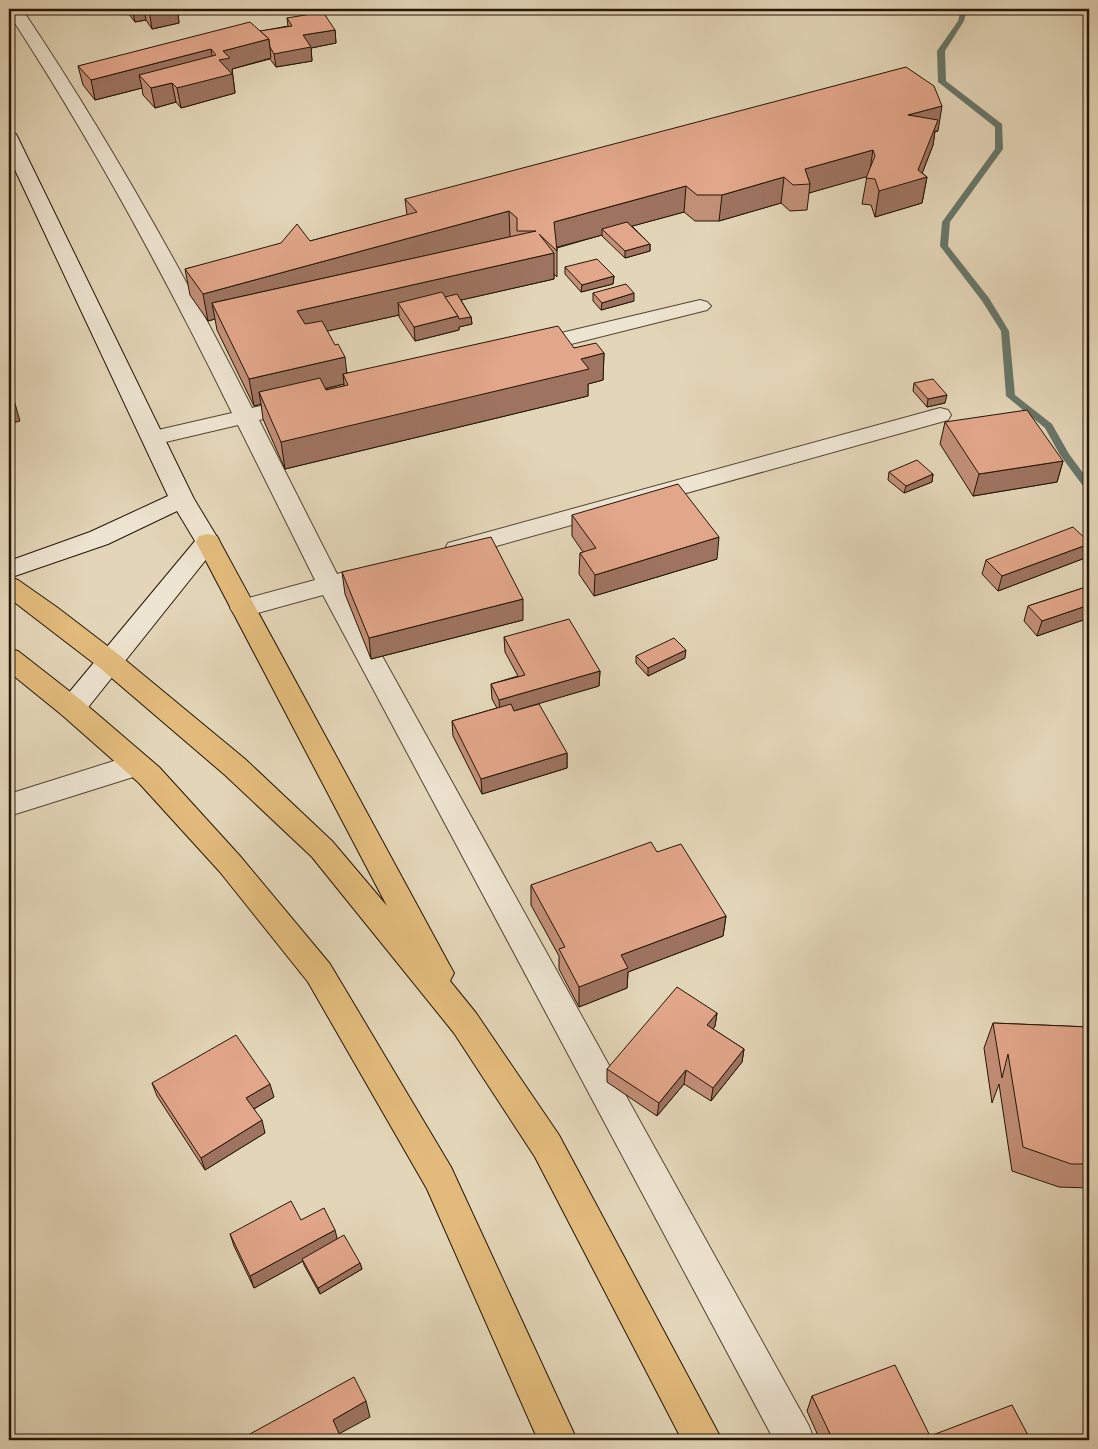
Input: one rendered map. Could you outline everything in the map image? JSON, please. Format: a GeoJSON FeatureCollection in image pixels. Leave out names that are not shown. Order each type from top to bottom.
{"type":"FeatureCollection","features":[{"type":"Feature","properties":{"kind":"highway"},"geometry":{"type":"LineString","coordinates":[[208,542],[465,1022],[547,1146],[703,1440]]}},
{"type":"Feature","properties":{"kind":"highway"},"geometry":{"type":"LineString","coordinates":[[9,586],[49,614],[109,661],[235,767],[322,848],[465,1022]]}},
{"type":"Feature","properties":{"kind":"highway"},"geometry":{"type":"LineString","coordinates":[[9,658],[72,708],[149,775],[230,864],[319,973],[439,1178],[558,1440]]}},
{"type":"Feature","properties":{"kind":"street"},"geometry":{"type":"LineString","coordinates":[[14,9],[73,100],[198,322],[244,418],[330,584],[795,1440]]}},
{"type":"Feature","properties":{"kind":"street"},"geometry":{"type":"LineString","coordinates":[[9,138],[182,499],[208,542],[72,708]]}},
{"type":"Feature","properties":{"kind":"street"},"geometry":{"type":"LineString","coordinates":[[516,351],[700,306]]}},
{"type":"Feature","properties":{"kind":"street"},"geometry":{"type":"LineString","coordinates":[[153,438],[283,408]]}},
{"type":"Feature","properties":{"kind":"street"},"geometry":{"type":"LineString","coordinates":[[435,555],[940,415]]}},
{"type":"Feature","properties":{"kind":"street"},"geometry":{"type":"LineString","coordinates":[[9,570],[99,538],[182,499]]}},
{"type":"Feature","properties":{"kind":"street"},"geometry":{"type":"LineString","coordinates":[[243,608],[368,574]]}},
{"type":"Feature","properties":{"kind":"street"},"geometry":{"type":"LineString","coordinates":[[9,805],[136,765]]}},
{"type":"Feature","properties":{"kind":"building"},"geometry":{"type":"Polygon","coordinates":[[[323,12],[335,30],[303,35],[311,47],[274,54],[270,47],[269,39],[260,31],[292,26],[287,18],[323,12]]]}},
{"type":"Feature","properties":{"kind":"building"},"geometry":{"type":"Polygon","coordinates":[[[250,22],[269,39],[223,51],[230,58],[219,60],[232,74],[177,88],[172,83],[151,88],[139,75],[216,55],[211,49],[91,80],[78,66],[250,22]]]}},
{"type":"Feature","properties":{"kind":"building"},"geometry":{"type":"Polygon","coordinates":[[[906,67],[934,86],[942,106],[908,115],[938,120],[918,170],[927,177],[879,191],[875,179],[866,178],[875,156],[873,150],[805,169],[810,184],[793,185],[784,177],[722,195],[697,195],[686,186],[554,222],[557,251],[539,234],[554,253],[297,311],[305,324],[322,321],[335,345],[338,344],[345,357],[249,379],[212,303],[536,231],[517,231],[517,218],[509,211],[203,294],[185,269],[281,243],[297,224],[310,241],[417,212],[405,199],[906,67]]]}},
{"type":"Feature","properties":{"kind":"building"},"geometry":{"type":"Polygon","coordinates":[[[627,222],[650,244],[625,251],[602,229],[627,222]]]}},
{"type":"Feature","properties":{"kind":"building"},"geometry":{"type":"Polygon","coordinates":[[[597,259],[614,276],[582,285],[565,267],[597,259]]]}},
{"type":"Feature","properties":{"kind":"building"},"geometry":{"type":"Polygon","coordinates":[[[626,284],[634,293],[602,303],[593,293],[626,284]]]}},
{"type":"Feature","properties":{"kind":"building"},"geometry":{"type":"Polygon","coordinates":[[[442,292],[458,316],[414,327],[398,303],[442,292]]]}},
{"type":"Feature","properties":{"kind":"building"},"geometry":{"type":"Polygon","coordinates":[[[457,294],[471,317],[459,319],[445,297],[457,294]]]}},
{"type":"Feature","properties":{"kind":"building"},"geometry":{"type":"Polygon","coordinates":[[[558,326],[574,348],[596,343],[604,353],[581,359],[589,369],[281,442],[259,392],[320,378],[326,390],[348,385],[343,374],[558,326]]]}},
{"type":"Feature","properties":{"kind":"building"},"geometry":{"type":"Polygon","coordinates":[[[933,379],[947,395],[928,399],[914,383],[933,379]]]}},
{"type":"Feature","properties":{"kind":"building"},"geometry":{"type":"Polygon","coordinates":[[[9,386],[14,400],[9,401],[9,386]]]}},
{"type":"Feature","properties":{"kind":"building"},"geometry":{"type":"Polygon","coordinates":[[[1027,410],[1063,461],[979,474],[945,422],[1027,410]]]}},
{"type":"Feature","properties":{"kind":"building"},"geometry":{"type":"Polygon","coordinates":[[[917,460],[933,474],[906,486],[889,472],[917,460]]]}},
{"type":"Feature","properties":{"kind":"building"},"geometry":{"type":"Polygon","coordinates":[[[678,484],[719,537],[595,575],[580,553],[596,548],[572,515],[678,484]]]}},
{"type":"Feature","properties":{"kind":"building"},"geometry":{"type":"Polygon","coordinates":[[[1073,527],[1089,544],[1002,576],[986,560],[1073,527]]]}},
{"type":"Feature","properties":{"kind":"building"},"geometry":{"type":"Polygon","coordinates":[[[491,537],[523,599],[369,638],[342,572],[491,537]]]}},
{"type":"Feature","properties":{"kind":"building"},"geometry":{"type":"Polygon","coordinates":[[[1089,586],[1089,605],[1042,621],[1028,606],[1089,586]]]}},
{"type":"Feature","properties":{"kind":"building"},"geometry":{"type":"Polygon","coordinates":[[[569,619],[600,671],[499,700],[491,684],[525,675],[504,637],[569,619]]]}},
{"type":"Feature","properties":{"kind":"building"},"geometry":{"type":"Polygon","coordinates":[[[674,638],[686,650],[648,668],[636,656],[674,638]]]}},
{"type":"Feature","properties":{"kind":"building"},"geometry":{"type":"Polygon","coordinates":[[[511,704],[514,711],[539,704],[567,753],[481,779],[452,721],[511,704]]]}},
{"type":"Feature","properties":{"kind":"building"},"geometry":{"type":"Polygon","coordinates":[[[651,842],[657,852],[681,844],[726,916],[621,955],[628,968],[579,987],[559,949],[565,947],[531,885],[651,842]]]}},
{"type":"Feature","properties":{"kind":"building"},"geometry":{"type":"Polygon","coordinates":[[[677,987],[717,1013],[707,1025],[744,1049],[713,1088],[686,1070],[659,1103],[607,1069],[677,987]]]}},
{"type":"Feature","properties":{"kind":"building"},"geometry":{"type":"Polygon","coordinates":[[[993,1023],[1089,1027],[1089,1164],[1071,1164],[1023,1147],[1008,1054],[1002,1078],[993,1023]]]}},
{"type":"Feature","properties":{"kind":"building"},"geometry":{"type":"Polygon","coordinates":[[[236,1035],[270,1084],[246,1098],[262,1120],[201,1158],[152,1083],[236,1035]]]}},
{"type":"Feature","properties":{"kind":"building"},"geometry":{"type":"Polygon","coordinates":[[[291,1201],[301,1220],[324,1208],[335,1230],[250,1276],[230,1234],[291,1201]]]}},
{"type":"Feature","properties":{"kind":"building"},"geometry":{"type":"Polygon","coordinates":[[[344,1235],[360,1263],[318,1288],[302,1259],[344,1235]]]}},
{"type":"Feature","properties":{"kind":"building"},"geometry":{"type":"Polygon","coordinates":[[[895,1365],[930,1436],[1012,1405],[1030,1439],[833,1440],[812,1396],[895,1365]]]}},
{"type":"Feature","properties":{"kind":"building"},"geometry":{"type":"Polygon","coordinates":[[[354,1377],[366,1401],[333,1420],[342,1440],[239,1440],[354,1377]]]}},
{"type":"Feature","properties":{"kind":"waterway"},"geometry":{"type":"LineString","coordinates":[[964,9],[961,21],[941,51],[942,82],[999,126],[999,149],[946,222],[944,246],[986,300],[1005,331],[1011,396],[1049,426],[1065,455],[1089,488]]}}]}
